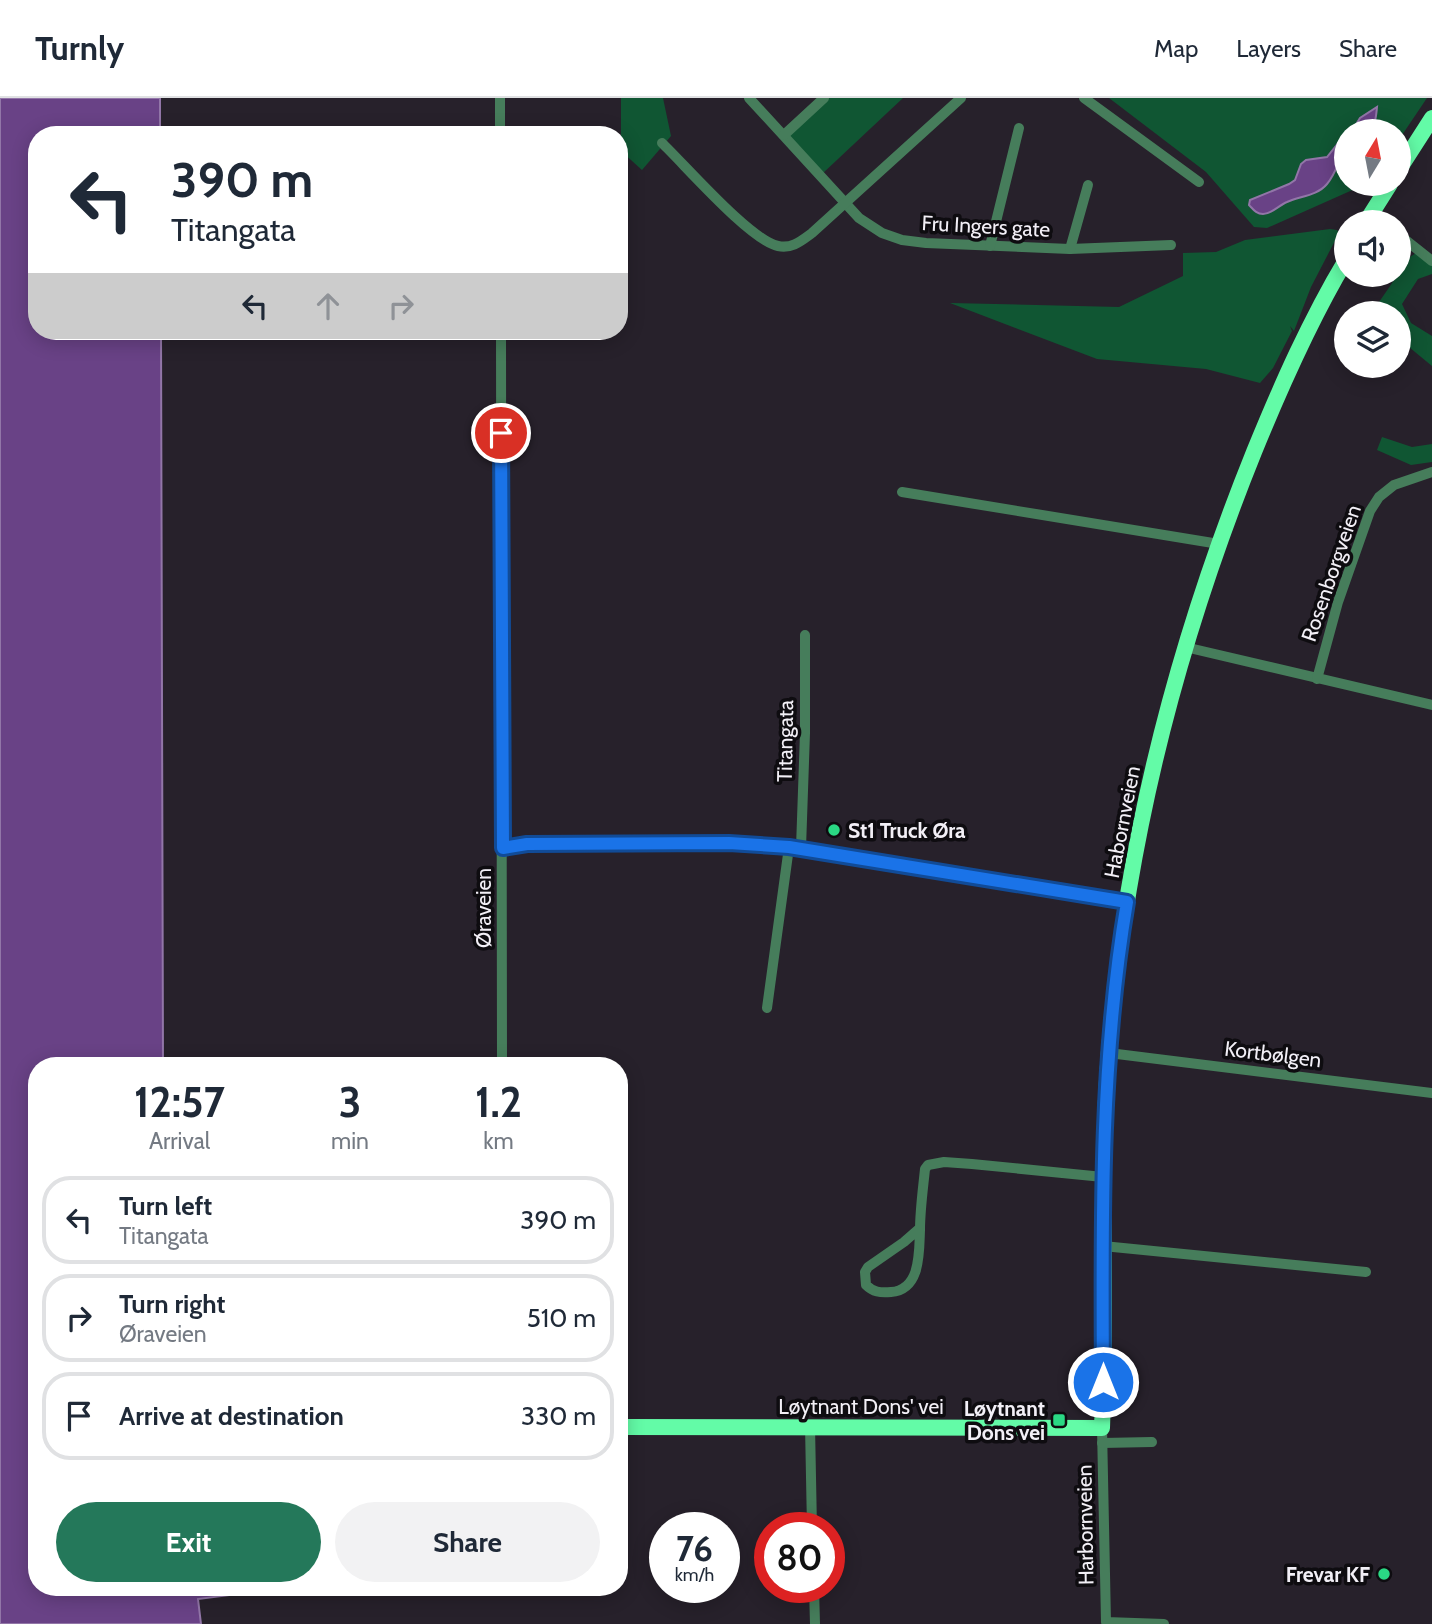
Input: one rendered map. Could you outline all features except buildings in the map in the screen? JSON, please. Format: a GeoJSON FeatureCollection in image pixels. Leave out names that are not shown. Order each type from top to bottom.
{"type":"FeatureCollection","features":[{"type":"Feature","properties":{"kind":"highway"},"geometry":{"type":"LineString","coordinates":[[1411,151],[1432,118]]}},
{"type":"Feature","properties":{"kind":"highway","name":"Habornveien"},"geometry":{"type":"LineString","coordinates":[[1102,1435],[1103,1177],[1109,1053],[1127,902],[1164,721],[1219,544],[1286,377],[1334,282]]}},
{"type":"Feature","properties":{"kind":"highway","name":"Løytnant Dons' vei"},"geometry":{"type":"LineString","coordinates":[[628,1427],[810,1426],[1102,1435]]}},
{"type":"Feature","properties":{"kind":"street"},"geometry":{"type":"LineString","coordinates":[[500,98],[500,126]]}},
{"type":"Feature","properties":{"kind":"street","name":"Fru Ingers gate"},"geometry":{"type":"LineString","coordinates":[[749,98],[845,204],[859,218],[882,233],[902,240],[990,246],[1070,249],[1171,246]]}},
{"type":"Feature","properties":{"kind":"street"},"geometry":{"type":"LineString","coordinates":[[784,135],[824,98]]}},
{"type":"Feature","properties":{"kind":"street"},"geometry":{"type":"LineString","coordinates":[[662,143],[762,240],[779,247],[793,246],[845,204],[961,98]]}},
{"type":"Feature","properties":{"kind":"street"},"geometry":{"type":"LineString","coordinates":[[1084,98],[1199,182]]}},
{"type":"Feature","properties":{"kind":"street"},"geometry":{"type":"LineString","coordinates":[[990,246],[1019,128]]}},
{"type":"Feature","properties":{"kind":"street","name":"Fru Ingers gate"},"geometry":{"type":"LineString","coordinates":[[1070,249],[1088,185]]}},
{"type":"Feature","properties":{"kind":"street"},"geometry":{"type":"LineString","coordinates":[[1411,244],[1432,261]]}},
{"type":"Feature","properties":{"kind":"street","name":"Øraveien"},"geometry":{"type":"LineString","coordinates":[[500,340],[502,1057]]}},
{"type":"Feature","properties":{"kind":"street","name":"Rosenborgveien"},"geometry":{"type":"LineString","coordinates":[[1317,679],[1338,602],[1370,511],[1380,497],[1394,485],[1432,472]]}},
{"type":"Feature","properties":{"kind":"street"},"geometry":{"type":"LineString","coordinates":[[902,492],[1219,544]]}},
{"type":"Feature","properties":{"kind":"street","name":"Titangata"},"geometry":{"type":"LineString","coordinates":[[767,1008],[795,848],[805,733],[805,635]]}},
{"type":"Feature","properties":{"kind":"street"},"geometry":{"type":"LineString","coordinates":[[1185,647],[1432,705]]}},
{"type":"Feature","properties":{"kind":"street"},"geometry":{"type":"LineString","coordinates":[[503,848],[527,844],[683,843],[795,848],[1127,902]]}},
{"type":"Feature","properties":{"kind":"street","name":"Kortbølgen"},"geometry":{"type":"LineString","coordinates":[[1109,1053],[1432,1093]]}},
{"type":"Feature","properties":{"kind":"street"},"geometry":{"type":"LineString","coordinates":[[919,1228],[868,1267],[865,1272],[866,1284],[870,1288],[886,1293],[904,1289],[912,1278],[919,1258],[925,1170],[930,1164],[962,1163],[1103,1177]]}},
{"type":"Feature","properties":{"kind":"street"},"geometry":{"type":"LineString","coordinates":[[1103,1246],[1366,1272]]}},
{"type":"Feature","properties":{"kind":"street"},"geometry":{"type":"LineString","coordinates":[[810,1426],[812,1512]]}},
{"type":"Feature","properties":{"kind":"street"},"geometry":{"type":"LineString","coordinates":[[1102,1435],[1152,1442]]}},
{"type":"Feature","properties":{"kind":"street","name":"Harbornveien"},"geometry":{"type":"LineString","coordinates":[[1102,1435],[1106,1622],[1164,1624]]}},
{"type":"Feature","properties":{"kind":"street"},"geometry":{"type":"LineString","coordinates":[[814,1603],[815,1624]]}},
{"type":"Feature","properties":{"kind":"green space"},"geometry":{"type":"Polygon","coordinates":[[[621,98],[663,98],[671,136],[642,170],[628,157],[628,126],[621,126],[621,98]]]}},
{"type":"Feature","properties":{"kind":"green space"},"geometry":{"type":"Polygon","coordinates":[[[826,98],[903,98],[822,174],[786,135],[826,98]]]}},
{"type":"Feature","properties":{"kind":"green space"},"geometry":{"type":"Polygon","coordinates":[[[1109,98],[1427,98],[1411,122],[1411,119],[1334,119],[1334,196],[1339,196],[1267,228],[1254,227],[1206,172],[1109,98]]]}},
{"type":"Feature","properties":{"kind":"green space"},"geometry":{"type":"Polygon","coordinates":[[[1334,230],[1334,243],[1311,287],[1294,331],[1290,326],[1292,331],[1273,368],[1260,383],[1206,369],[1097,359],[950,303],[1119,307],[1183,276],[1183,253],[1216,252],[1245,240],[1334,230]]]}},
{"type":"Feature","properties":{"kind":"green space"},"geometry":{"type":"Polygon","coordinates":[[[1422,249],[1432,256],[1432,274],[1418,279],[1404,301],[1380,301],[1389,287],[1411,287],[1411,256],[1422,249]]]}},
{"type":"Feature","properties":{"kind":"green space"},"geometry":{"type":"Polygon","coordinates":[[[1411,323],[1432,336],[1432,366],[1411,349],[1411,323]]]}},
{"type":"Feature","properties":{"kind":"green space"},"geometry":{"type":"Polygon","coordinates":[[[1382,437],[1412,447],[1432,444],[1432,462],[1411,465],[1377,450],[1382,437]]]}},
{"type":"Feature","properties":{"kind":"shaded area"},"geometry":{"type":"Polygon","coordinates":[[[0,98],[160,98],[160,126],[28,126],[28,340],[161,340],[163,1057],[28,1057],[28,1596],[222,1596],[198,1599],[201,1624],[0,1624],[0,98]]]}},
{"type":"Feature","properties":{"kind":"shaded area"},"geometry":{"type":"Polygon","coordinates":[[[1377,107],[1375,119],[1360,118],[1377,107]]]}},
{"type":"Feature","properties":{"kind":"shaded area"},"geometry":{"type":"Polygon","coordinates":[[[1334,148],[1334,173],[1323,188],[1287,202],[1266,214],[1258,213],[1249,205],[1250,200],[1295,180],[1301,164],[1306,160],[1327,157],[1334,148]]]}},
{"type":"Feature","properties":{"kind":"place","name":"St1 Truck Øra"},"geometry":{"type":"Point","coordinates":[834,830]}},
{"type":"Feature","properties":{"kind":"place","name":"Løytnant Dons vei"},"geometry":{"type":"Point","coordinates":[1059,1420]}},
{"type":"Feature","properties":{"kind":"place","name":"Frevar KF"},"geometry":{"type":"Point","coordinates":[1384,1574]}},
{"type":"Feature","properties":{"kind":"route"},"geometry":{"type":"LineString","coordinates":[[501,433],[503,848],[527,844],[683,843],[789,847],[1127,902],[1113,1009],[1105,1114],[1103,1382]]}}]}
